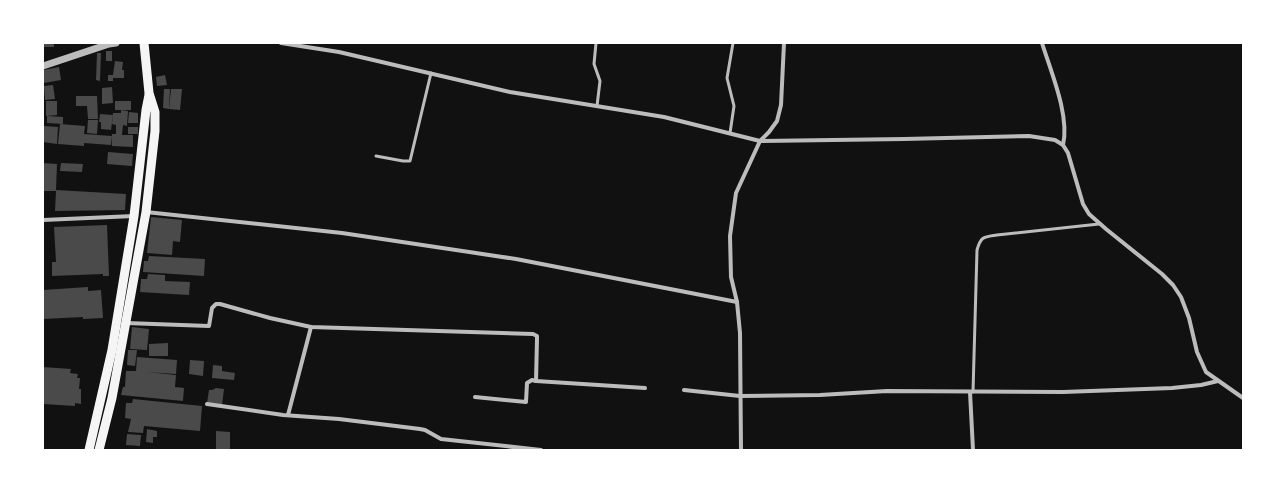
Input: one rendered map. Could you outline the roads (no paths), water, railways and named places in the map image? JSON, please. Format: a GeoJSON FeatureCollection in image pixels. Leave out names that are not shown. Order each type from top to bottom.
{"type":"FeatureCollection","features":[{"type":"Feature","properties":{"kind":"main road"},"geometry":{"type":"LineString","coordinates":[[99,450],[112,398],[146,212],[155,131],[155,112],[150,93],[144,43]]}},
{"type":"Feature","properties":{"kind":"main road"},"geometry":{"type":"LineString","coordinates":[[89,450],[112,350],[134,216],[146,110],[150,93]]}},
{"type":"Feature","properties":{"kind":"street"},"geometry":{"type":"LineString","coordinates":[[43,66],[116,43]]}},
{"type":"Feature","properties":{"kind":"street"},"geometry":{"type":"LineString","coordinates":[[281,43],[339,52],[510,92],[664,117],[760,140],[904,140],[1029,136],[1055,140],[1063,145],[1068,153],[1083,204],[1089,214],[1099,224],[1162,274],[1173,285],[1181,297],[1189,318],[1195,345],[1206,372],[1243,398]]}},
{"type":"Feature","properties":{"kind":"street"},"geometry":{"type":"LineString","coordinates":[[741,450],[740,333],[737,302],[731,277],[730,236],[736,194],[760,140],[769,132],[777,121],[781,105],[784,43]]}},
{"type":"Feature","properties":{"kind":"street"},"geometry":{"type":"LineString","coordinates":[[1042,43],[1055,82],[1064,122],[1066,132],[1063,145]]}},
{"type":"Feature","properties":{"kind":"street"},"geometry":{"type":"LineString","coordinates":[[146,212],[342,233],[516,258],[737,302]]}},
{"type":"Feature","properties":{"kind":"street"},"geometry":{"type":"LineString","coordinates":[[43,220],[134,216]]}},
{"type":"Feature","properties":{"kind":"street"},"geometry":{"type":"LineString","coordinates":[[126,323],[209,326],[212,308],[216,304],[220,304],[270,318],[311,327],[533,334],[537,339],[536,381]]}},
{"type":"Feature","properties":{"kind":"street"},"geometry":{"type":"LineString","coordinates":[[288,415],[311,327]]}},
{"type":"Feature","properties":{"kind":"street"},"geometry":{"type":"LineString","coordinates":[[475,397],[526,402],[527,383],[532,380],[645,388]]}},
{"type":"Feature","properties":{"kind":"street"},"geometry":{"type":"LineString","coordinates":[[684,390],[740,396],[820,395],[887,391],[1063,392],[1172,388],[1201,385],[1218,381]]}},
{"type":"Feature","properties":{"kind":"street"},"geometry":{"type":"LineString","coordinates":[[972,392],[973,450]]}},
{"type":"Feature","properties":{"kind":"street"},"geometry":{"type":"LineString","coordinates":[[207,404],[288,415],[339,419],[420,429],[425,430],[441,439],[541,450]]}},
{"type":"Feature","properties":{"kind":"lane"},"geometry":{"type":"LineString","coordinates":[[596,43],[594,64],[600,82],[597,106]]}},
{"type":"Feature","properties":{"kind":"lane"},"geometry":{"type":"LineString","coordinates":[[730,133],[734,106],[727,78],[733,43]]}},
{"type":"Feature","properties":{"kind":"lane"},"geometry":{"type":"LineString","coordinates":[[376,156],[410,161],[431,73]]}},
{"type":"Feature","properties":{"kind":"lane"},"geometry":{"type":"LineString","coordinates":[[972,392],[977,250],[980,240],[984,236],[997,234],[1099,224]]}}]}
